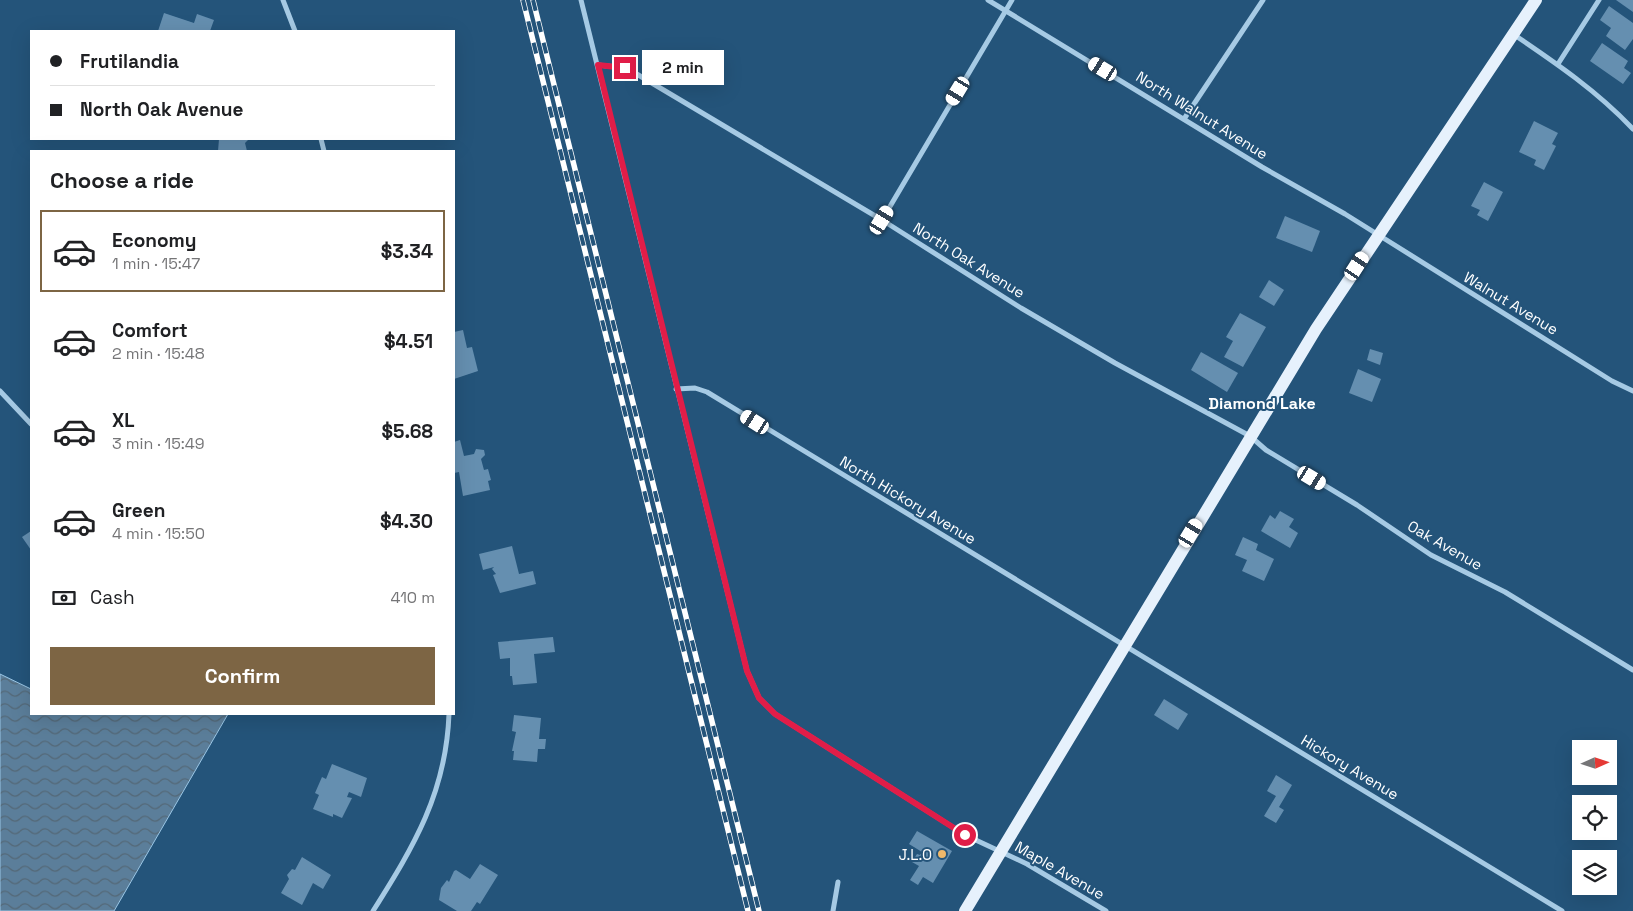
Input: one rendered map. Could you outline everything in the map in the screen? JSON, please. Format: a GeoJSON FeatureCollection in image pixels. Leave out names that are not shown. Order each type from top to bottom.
{"type":"FeatureCollection","features":[{"type":"Feature","properties":{"kind":"main road"},"geometry":{"type":"LineString","coordinates":[[965,911],[1250,436],[1377,235],[1536,0]]}},
{"type":"Feature","properties":{"kind":"street"},"geometry":{"type":"LineString","coordinates":[[283,0],[295,30]]}},
{"type":"Feature","properties":{"kind":"street"},"geometry":{"type":"LineString","coordinates":[[581,0],[676,389]]}},
{"type":"Feature","properties":{"kind":"street","name":"North Walnut Avenue"},"geometry":{"type":"LineString","coordinates":[[988,0],[1377,235]]}},
{"type":"Feature","properties":{"kind":"street"},"geometry":{"type":"LineString","coordinates":[[882,220],[1012,0]]}},
{"type":"Feature","properties":{"kind":"street"},"geometry":{"type":"LineString","coordinates":[[1184,118],[1264,0]]}},
{"type":"Feature","properties":{"kind":"street"},"geometry":{"type":"LineString","coordinates":[[1558,64],[1599,0]]}},
{"type":"Feature","properties":{"kind":"street"},"geometry":{"type":"LineString","coordinates":[[1513,33],[1558,64],[1615,110],[1633,128]]}},
{"type":"Feature","properties":{"kind":"street","name":"North Oak Avenue"},"geometry":{"type":"LineString","coordinates":[[598,65],[625,68],[635,73],[882,220],[1029,313],[1115,363],[1250,436]]}},
{"type":"Feature","properties":{"kind":"street","name":"Walnut Avenue"},"geometry":{"type":"LineString","coordinates":[[1377,235],[1612,381],[1633,391]]}},
{"type":"Feature","properties":{"kind":"street","name":"North Hickory Avenue"},"geometry":{"type":"LineString","coordinates":[[676,389],[695,388],[707,392],[1123,646]]}},
{"type":"Feature","properties":{"kind":"street","name":"Maple Avenue"},"geometry":{"type":"LineString","coordinates":[[676,389],[747,671],[759,698],[775,714],[965,835],[1001,851],[1106,911]]}},
{"type":"Feature","properties":{"kind":"street"},"geometry":{"type":"LineString","coordinates":[[0,390],[30,423]]}},
{"type":"Feature","properties":{"kind":"street","name":"Oak Avenue"},"geometry":{"type":"LineString","coordinates":[[1250,436],[1266,450],[1357,505],[1431,555],[1506,592],[1633,670]]}},
{"type":"Feature","properties":{"kind":"street","name":"Hickory Avenue"},"geometry":{"type":"LineString","coordinates":[[1123,646],[1263,728],[1562,911]]}},
{"type":"Feature","properties":{"kind":"street"},"geometry":{"type":"LineString","coordinates":[[373,911],[417,836],[435,796],[443,771],[450,715]]}},
{"type":"Feature","properties":{"kind":"street"},"geometry":{"type":"LineString","coordinates":[[833,911],[838,882]]}},
{"type":"Feature","properties":{"kind":"water"},"geometry":{"type":"Polygon","coordinates":[[[0,674],[30,689],[30,715],[227,715],[114,911],[0,911],[0,674]]]}},
{"type":"Feature","properties":{"kind":"building"},"geometry":{"type":"Polygon","coordinates":[[[1616,0],[1633,0],[1633,12],[1616,0]]]}},
{"type":"Feature","properties":{"kind":"building"},"geometry":{"type":"Polygon","coordinates":[[[1609,6],[1633,23],[1633,39],[1625,50],[1606,36],[1611,28],[1600,20],[1609,6]]]}},
{"type":"Feature","properties":{"kind":"building"},"geometry":{"type":"Polygon","coordinates":[[[164,13],[194,23],[197,14],[214,20],[210,30],[158,30],[164,13]]]}},
{"type":"Feature","properties":{"kind":"building"},"geometry":{"type":"Polygon","coordinates":[[[1602,43],[1628,61],[1624,68],[1631,73],[1623,84],[1590,61],[1602,43]]]}},
{"type":"Feature","properties":{"kind":"building"},"geometry":{"type":"Polygon","coordinates":[[[1534,121],[1558,133],[1552,144],[1556,146],[1544,170],[1534,165],[1536,160],[1519,152],[1534,121]]]}},
{"type":"Feature","properties":{"kind":"building"},"geometry":{"type":"Polygon","coordinates":[[[219,140],[248,140],[245,143],[247,150],[218,150],[219,140]]]}},
{"type":"Feature","properties":{"kind":"building"},"geometry":{"type":"Polygon","coordinates":[[[1484,182],[1503,192],[1488,221],[1477,215],[1480,210],[1471,206],[1484,182]]]}},
{"type":"Feature","properties":{"kind":"building"},"geometry":{"type":"Polygon","coordinates":[[[1285,216],[1320,231],[1312,252],[1276,238],[1285,216]]]}},
{"type":"Feature","properties":{"kind":"building"},"geometry":{"type":"Polygon","coordinates":[[[1269,280],[1284,290],[1274,306],[1259,297],[1269,280]]]}},
{"type":"Feature","properties":{"kind":"building"},"geometry":{"type":"Polygon","coordinates":[[[1240,313],[1266,327],[1243,367],[1224,357],[1233,341],[1226,337],[1240,313]]]}},
{"type":"Feature","properties":{"kind":"building"},"geometry":{"type":"Polygon","coordinates":[[[463,330],[467,348],[472,347],[478,371],[455,379],[455,332],[463,330]]]}},
{"type":"Feature","properties":{"kind":"building"},"geometry":{"type":"Polygon","coordinates":[[[1370,349],[1383,353],[1380,365],[1367,360],[1370,349]]]}},
{"type":"Feature","properties":{"kind":"building"},"geometry":{"type":"Polygon","coordinates":[[[1201,352],[1238,373],[1227,392],[1191,370],[1201,352]]]}},
{"type":"Feature","properties":{"kind":"building"},"geometry":{"type":"Polygon","coordinates":[[[1358,369],[1381,379],[1372,402],[1349,393],[1358,369]]]}},
{"type":"Feature","properties":{"kind":"building"},"geometry":{"type":"Polygon","coordinates":[[[460,440],[464,456],[474,454],[476,449],[484,450],[485,455],[481,459],[484,470],[488,469],[491,480],[488,481],[490,490],[463,496],[459,472],[455,473],[455,442],[460,440]]]}},
{"type":"Feature","properties":{"kind":"building"},"geometry":{"type":"Polygon","coordinates":[[[1280,511],[1294,519],[1289,527],[1298,533],[1290,548],[1261,531],[1270,515],[1275,519],[1280,511]]]}},
{"type":"Feature","properties":{"kind":"building"},"geometry":{"type":"Polygon","coordinates":[[[30,532],[30,549],[22,537],[30,532]]]}},
{"type":"Feature","properties":{"kind":"building"},"geometry":{"type":"Polygon","coordinates":[[[1243,537],[1258,544],[1256,550],[1274,559],[1264,581],[1242,571],[1247,560],[1235,555],[1243,537]]]}},
{"type":"Feature","properties":{"kind":"building"},"geometry":{"type":"Polygon","coordinates":[[[512,546],[519,574],[533,571],[536,584],[500,593],[493,575],[496,574],[492,569],[494,567],[483,570],[479,554],[512,546]]]}},
{"type":"Feature","properties":{"kind":"building"},"geometry":{"type":"Polygon","coordinates":[[[553,637],[555,652],[534,654],[537,683],[513,685],[512,676],[510,676],[510,658],[500,659],[498,642],[553,637]]]}},
{"type":"Feature","properties":{"kind":"building"},"geometry":{"type":"Polygon","coordinates":[[[1164,699],[1188,714],[1178,730],[1154,715],[1164,699]]]}},
{"type":"Feature","properties":{"kind":"building"},"geometry":{"type":"Polygon","coordinates":[[[514,715],[541,718],[539,739],[546,739],[545,749],[538,749],[537,762],[513,760],[514,751],[512,751],[516,732],[512,731],[514,715]]]}},
{"type":"Feature","properties":{"kind":"building"},"geometry":{"type":"Polygon","coordinates":[[[332,764],[367,778],[361,797],[349,792],[347,797],[352,798],[342,818],[333,814],[333,817],[313,809],[319,795],[315,793],[322,777],[326,779],[332,764]]]}},
{"type":"Feature","properties":{"kind":"building"},"geometry":{"type":"Polygon","coordinates":[[[1276,775],[1292,785],[1279,807],[1284,810],[1276,823],[1264,816],[1276,796],[1267,791],[1276,775]]]}},
{"type":"Feature","properties":{"kind":"building"},"geometry":{"type":"Polygon","coordinates":[[[917,831],[952,851],[933,883],[923,877],[918,885],[910,880],[919,866],[912,862],[917,854],[920,855],[922,852],[909,844],[917,831]]]}},
{"type":"Feature","properties":{"kind":"building"},"geometry":{"type":"Polygon","coordinates":[[[302,857],[331,875],[323,889],[313,883],[302,905],[281,893],[289,879],[287,875],[292,869],[295,870],[302,857]]]}},
{"type":"Feature","properties":{"kind":"building"},"geometry":{"type":"Polygon","coordinates":[[[480,864],[498,875],[480,904],[477,902],[471,911],[457,911],[439,900],[441,888],[447,880],[449,882],[454,871],[456,870],[470,879],[480,864]]]}},
{"type":"Feature","properties":{"kind":"railway"},"geometry":{"type":"LineString","coordinates":[[523,0],[748,911]]}},
{"type":"Feature","properties":{"kind":"railway"},"geometry":{"type":"LineString","coordinates":[[533,0],[759,911]]}},
{"type":"Feature","properties":{"kind":"place","name":"J.L.O"},"geometry":{"type":"Point","coordinates":[942,854]}},
{"type":"Feature","properties":{"kind":"district","name":"Diamond Lake"},"geometry":{"type":"Point","coordinates":[1262,403]}},
{"type":"Feature","properties":{"kind":"route"},"geometry":{"type":"LineString","coordinates":[[625,68],[598,65],[676,389],[747,671],[759,698],[775,714],[914,800],[965,835]]}}]}
